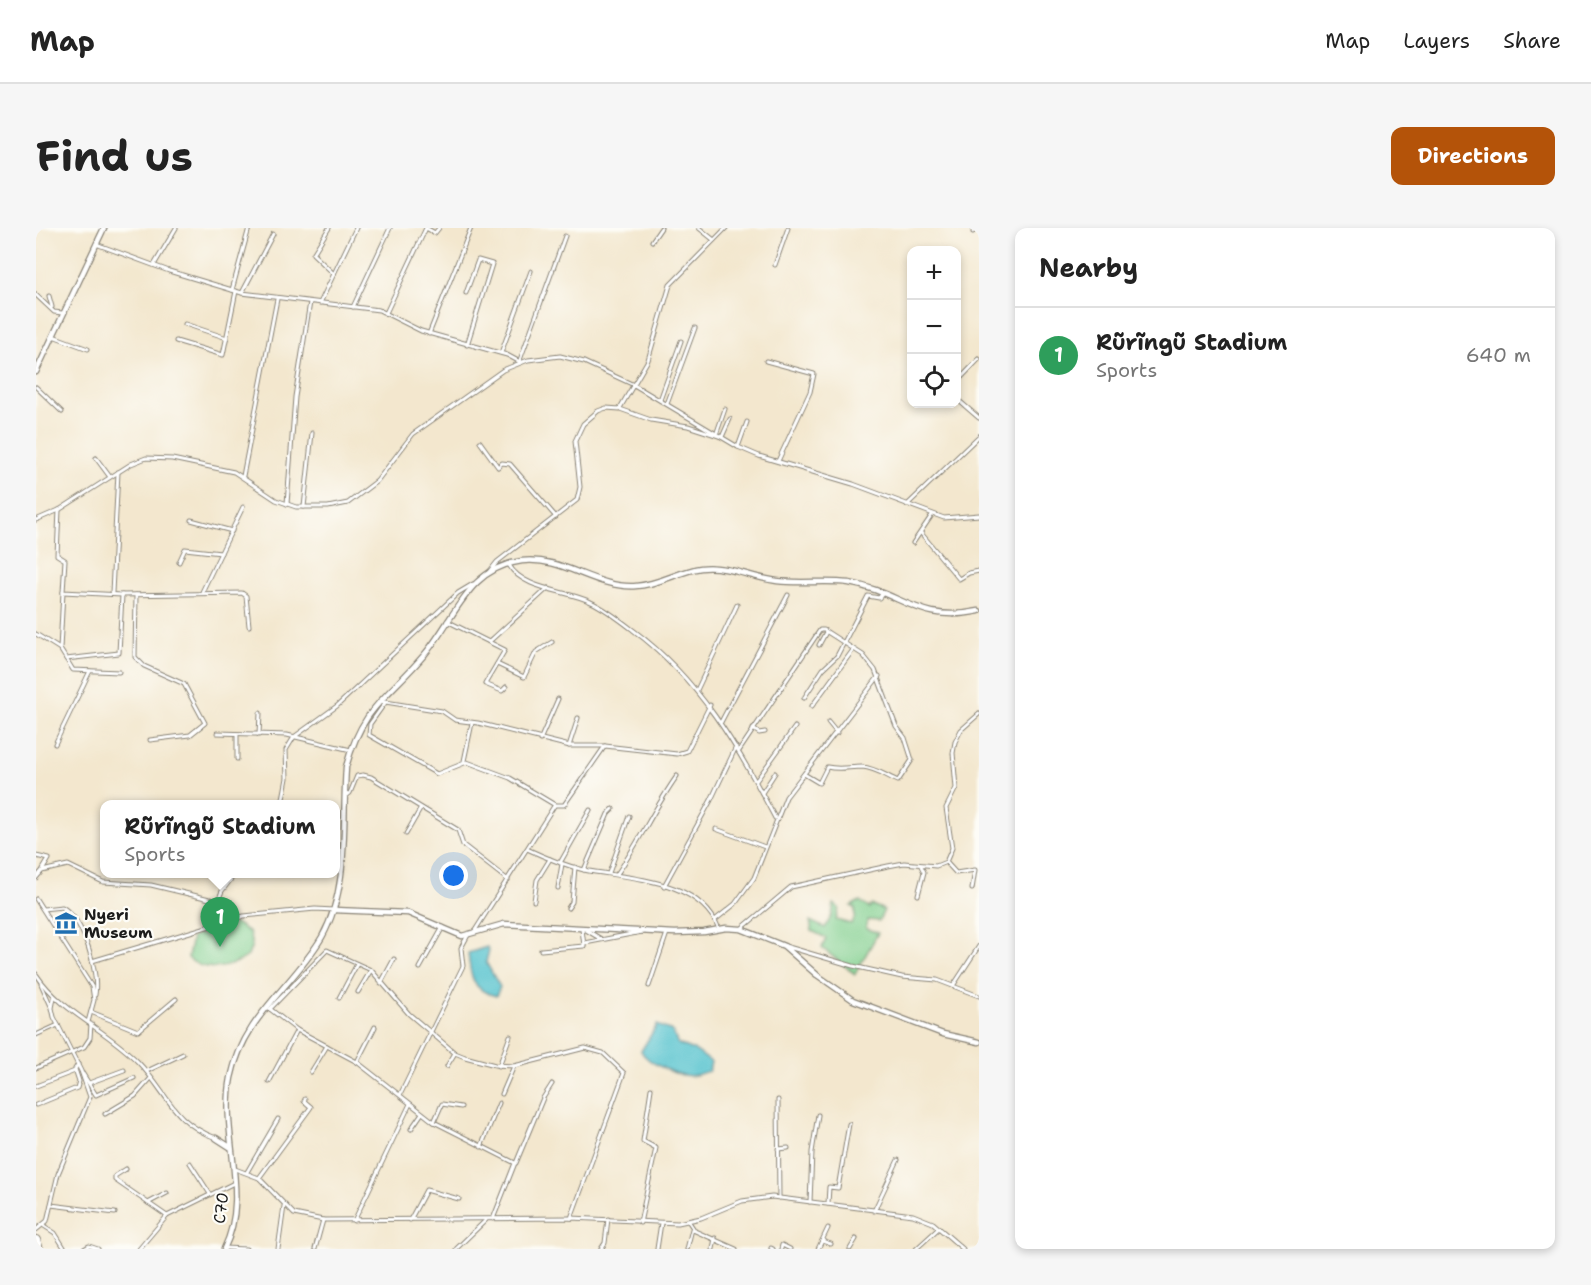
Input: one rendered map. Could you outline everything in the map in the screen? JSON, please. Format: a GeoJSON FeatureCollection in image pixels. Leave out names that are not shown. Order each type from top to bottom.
{"type":"FeatureCollection","features":[{"type":"Feature","properties":{"kind":"highway"},"geometry":{"type":"LineString","coordinates":[[36,1240],[39,1249]]}},
{"type":"Feature","properties":{"kind":"main road"},"geometry":{"type":"LineString","coordinates":[[36,372],[60,313],[104,228]]}},
{"type":"Feature","properties":{"kind":"main road","name":"C70"},"geometry":{"type":"LineString","coordinates":[[340,874],[346,767],[366,717],[378,700],[426,654],[473,584],[489,572],[508,563],[546,561],[602,582],[628,587],[651,584],[690,571],[714,568],[776,581],[848,583],[883,593],[937,614],[955,615],[979,611]]}},
{"type":"Feature","properties":{"kind":"main road","name":"C70"},"geometry":{"type":"LineString","coordinates":[[224,1249],[233,1220],[236,1182],[229,1138],[229,1088],[234,1064],[240,1048],[267,1008],[314,949],[334,910],[339,878]]}},
{"type":"Feature","properties":{"kind":"main road"},"geometry":{"type":"LineString","coordinates":[[334,910],[408,913],[462,936],[504,924],[667,933],[741,929],[784,946],[817,975],[853,1000],[943,1034],[979,1042]]}},
{"type":"Feature","properties":{"kind":"main road"},"geometry":{"type":"LineString","coordinates":[[216,1138],[229,1138]]}},
{"type":"Feature","properties":{"kind":"main road"},"geometry":{"type":"LineString","coordinates":[[216,1138],[230,1147]]}},
{"type":"Feature","properties":{"kind":"street"},"geometry":{"type":"LineString","coordinates":[[154,265],[176,228]]}},
{"type":"Feature","properties":{"kind":"street"},"geometry":{"type":"LineString","coordinates":[[232,290],[249,228]]}},
{"type":"Feature","properties":{"kind":"street"},"geometry":{"type":"LineString","coordinates":[[328,228],[313,254],[334,274]]}},
{"type":"Feature","properties":{"kind":"street"},"geometry":{"type":"LineString","coordinates":[[320,303],[356,228]]}},
{"type":"Feature","properties":{"kind":"street"},"geometry":{"type":"LineString","coordinates":[[353,306],[390,228]]}},
{"type":"Feature","properties":{"kind":"street"},"geometry":{"type":"LineString","coordinates":[[386,313],[426,228],[435,233],[439,228]]}},
{"type":"Feature","properties":{"kind":"street"},"geometry":{"type":"LineString","coordinates":[[429,334],[471,228]]}},
{"type":"Feature","properties":{"kind":"street"},"geometry":{"type":"LineString","coordinates":[[652,241],[661,228]]}},
{"type":"Feature","properties":{"kind":"street"},"geometry":{"type":"LineString","coordinates":[[699,228],[714,240]]}},
{"type":"Feature","properties":{"kind":"street"},"geometry":{"type":"LineString","coordinates":[[620,409],[651,351],[670,285],[726,228]]}},
{"type":"Feature","properties":{"kind":"street"},"geometry":{"type":"LineString","coordinates":[[775,265],[788,228]]}},
{"type":"Feature","properties":{"kind":"street"},"geometry":{"type":"LineString","coordinates":[[242,293],[273,234]]}},
{"type":"Feature","properties":{"kind":"street"},"geometry":{"type":"LineString","coordinates":[[520,361],[565,236]]}},
{"type":"Feature","properties":{"kind":"street"},"geometry":{"type":"LineString","coordinates":[[96,244],[242,293],[353,306],[386,313],[429,334],[501,353],[520,361]]}},
{"type":"Feature","properties":{"kind":"street"},"geometry":{"type":"LineString","coordinates":[[466,293],[478,260],[492,264],[467,345]]}},
{"type":"Feature","properties":{"kind":"street"},"geometry":{"type":"LineString","coordinates":[[501,353],[531,271]]}},
{"type":"Feature","properties":{"kind":"street"},"geometry":{"type":"LineString","coordinates":[[176,341],[223,355],[236,291]]}},
{"type":"Feature","properties":{"kind":"street"},"geometry":{"type":"LineString","coordinates":[[36,295],[60,313]]}},
{"type":"Feature","properties":{"kind":"street"},"geometry":{"type":"LineString","coordinates":[[49,296],[51,306],[60,313]]}},
{"type":"Feature","properties":{"kind":"street"},"geometry":{"type":"LineString","coordinates":[[243,476],[277,298]]}},
{"type":"Feature","properties":{"kind":"street"},"geometry":{"type":"LineString","coordinates":[[287,504],[295,397],[310,302]]}},
{"type":"Feature","properties":{"kind":"street"},"geometry":{"type":"LineString","coordinates":[[185,324],[227,338]]}},
{"type":"Feature","properties":{"kind":"street"},"geometry":{"type":"LineString","coordinates":[[667,405],[695,328]]}},
{"type":"Feature","properties":{"kind":"street"},"geometry":{"type":"LineString","coordinates":[[52,335],[88,349]]}},
{"type":"Feature","properties":{"kind":"street"},"geometry":{"type":"LineString","coordinates":[[660,400],[681,341]]}},
{"type":"Feature","properties":{"kind":"street"},"geometry":{"type":"LineString","coordinates":[[36,520],[59,510],[137,460],[157,458],[225,470],[243,476],[287,504],[328,507],[355,499],[377,481],[413,434],[503,370],[520,361],[549,356],[570,358],[634,385],[717,432],[738,447],[778,462],[813,470],[932,515],[951,519],[979,515]]}},
{"type":"Feature","properties":{"kind":"street"},"geometry":{"type":"LineString","coordinates":[[961,378],[979,358]]}},
{"type":"Feature","properties":{"kind":"street"},"geometry":{"type":"LineString","coordinates":[[766,361],[814,374],[810,392],[778,462]]}},
{"type":"Feature","properties":{"kind":"street"},"geometry":{"type":"LineString","coordinates":[[36,387],[62,412]]}},
{"type":"Feature","properties":{"kind":"street"},"geometry":{"type":"LineString","coordinates":[[961,402],[979,418]]}},
{"type":"Feature","properties":{"kind":"street"},"geometry":{"type":"LineString","coordinates":[[489,572],[497,562],[556,517],[579,495],[574,452],[578,432],[598,411],[606,408],[620,409],[651,420],[688,426],[722,437]]}},
{"type":"Feature","properties":{"kind":"street"},"geometry":{"type":"LineString","coordinates":[[717,432],[725,409]]}},
{"type":"Feature","properties":{"kind":"street"},"geometry":{"type":"LineString","coordinates":[[722,437],[730,419]]}},
{"type":"Feature","properties":{"kind":"street"},"geometry":{"type":"LineString","coordinates":[[738,447],[747,422]]}},
{"type":"Feature","properties":{"kind":"street"},"geometry":{"type":"LineString","coordinates":[[304,507],[312,434]]}},
{"type":"Feature","properties":{"kind":"street"},"geometry":{"type":"LineString","coordinates":[[907,505],[979,436]]}},
{"type":"Feature","properties":{"kind":"street"},"geometry":{"type":"LineString","coordinates":[[480,441],[498,467],[502,463],[510,464],[556,517]]}},
{"type":"Feature","properties":{"kind":"street"},"geometry":{"type":"LineString","coordinates":[[96,458],[110,477]]}},
{"type":"Feature","properties":{"kind":"street"},"geometry":{"type":"LineString","coordinates":[[112,593],[118,472]]}},
{"type":"Feature","properties":{"kind":"street"},"geometry":{"type":"LineString","coordinates":[[202,592],[243,507]]}},
{"type":"Feature","properties":{"kind":"street"},"geometry":{"type":"LineString","coordinates":[[59,510],[57,555],[65,561],[60,649]]}},
{"type":"Feature","properties":{"kind":"street"},"geometry":{"type":"LineString","coordinates":[[913,543],[932,515]]}},
{"type":"Feature","properties":{"kind":"street"},"geometry":{"type":"LineString","coordinates":[[191,520],[232,531]]}},
{"type":"Feature","properties":{"kind":"street"},"geometry":{"type":"LineString","coordinates":[[921,533],[959,579],[969,573],[979,571]]}},
{"type":"Feature","properties":{"kind":"street"},"geometry":{"type":"LineString","coordinates":[[179,562],[185,549],[221,553]]}},
{"type":"Feature","properties":{"kind":"street"},"geometry":{"type":"LineString","coordinates":[[508,563],[516,573],[548,588],[590,601],[654,647],[710,705],[738,749],[775,818]]}},
{"type":"Feature","properties":{"kind":"street"},"geometry":{"type":"LineString","coordinates":[[283,800],[287,778],[286,750],[294,737],[337,706],[458,593],[473,584]]}},
{"type":"Feature","properties":{"kind":"street"},"geometry":{"type":"LineString","coordinates":[[489,642],[548,588]]}},
{"type":"Feature","properties":{"kind":"street"},"geometry":{"type":"LineString","coordinates":[[63,592],[122,595],[202,592],[245,594],[249,626]]}},
{"type":"Feature","properties":{"kind":"street"},"geometry":{"type":"LineString","coordinates":[[804,698],[823,669],[837,656],[868,596],[879,598],[883,593]]}},
{"type":"Feature","properties":{"kind":"street"},"geometry":{"type":"LineString","coordinates":[[136,594],[135,657],[144,666],[184,684],[205,723],[190,735],[150,740]]}},
{"type":"Feature","properties":{"kind":"street"},"geometry":{"type":"LineString","coordinates":[[66,658],[119,653],[122,595]]}},
{"type":"Feature","properties":{"kind":"street"},"geometry":{"type":"LineString","coordinates":[[721,722],[788,595]]}},
{"type":"Feature","properties":{"kind":"street"},"geometry":{"type":"LineString","coordinates":[[697,690],[737,605]]}},
{"type":"Feature","properties":{"kind":"street"},"geometry":{"type":"LineString","coordinates":[[447,621],[505,650],[485,684],[502,691],[506,687]]}},
{"type":"Feature","properties":{"kind":"street"},"geometry":{"type":"LineString","coordinates":[[664,886],[738,749],[820,630],[866,657],[879,676],[896,726],[905,738],[913,757],[901,779],[896,781],[877,770],[862,767],[836,770],[827,768],[819,783],[804,774]]}},
{"type":"Feature","properties":{"kind":"street"},"geometry":{"type":"LineString","coordinates":[[819,645],[826,632]]}},
{"type":"Feature","properties":{"kind":"street"},"geometry":{"type":"LineString","coordinates":[[36,634],[60,649],[72,670],[119,672]]}},
{"type":"Feature","properties":{"kind":"street"},"geometry":{"type":"LineString","coordinates":[[497,664],[524,677],[536,652],[552,642]]}},
{"type":"Feature","properties":{"kind":"street"},"geometry":{"type":"LineString","coordinates":[[812,706],[853,650]]}},
{"type":"Feature","properties":{"kind":"street"},"geometry":{"type":"LineString","coordinates":[[55,744],[90,672]]}},
{"type":"Feature","properties":{"kind":"street"},"geometry":{"type":"LineString","coordinates":[[715,920],[735,904],[754,878],[775,818],[786,797],[879,676]]}},
{"type":"Feature","properties":{"kind":"street"},"geometry":{"type":"LineString","coordinates":[[540,740],[558,699]]}},
{"type":"Feature","properties":{"kind":"street"},"geometry":{"type":"LineString","coordinates":[[378,700],[442,711],[455,720],[569,746],[605,746],[684,753],[710,705]]}},
{"type":"Feature","properties":{"kind":"street"},"geometry":{"type":"LineString","coordinates":[[385,703],[370,724],[369,735],[436,774],[465,762],[510,778],[555,805],[564,806],[605,746]]}},
{"type":"Feature","properties":{"kind":"street"},"geometry":{"type":"LineString","coordinates":[[259,735],[260,713]]}},
{"type":"Feature","properties":{"kind":"street"},"geometry":{"type":"LineString","coordinates":[[741,929],[791,887],[904,863],[936,866],[946,862],[952,848],[946,808],[956,788],[953,753],[961,730],[979,714]]}},
{"type":"Feature","properties":{"kind":"street"},"geometry":{"type":"LineString","coordinates":[[569,746],[578,718]]}},
{"type":"Feature","properties":{"kind":"street"},"geometry":{"type":"LineString","coordinates":[[828,722],[837,733]]}},
{"type":"Feature","properties":{"kind":"street"},"geometry":{"type":"LineString","coordinates":[[465,762],[462,759],[472,723]]}},
{"type":"Feature","properties":{"kind":"street"},"geometry":{"type":"LineString","coordinates":[[756,781],[795,728]]}},
{"type":"Feature","properties":{"kind":"street"},"geometry":{"type":"LineString","coordinates":[[753,729],[759,733],[765,732]]}},
{"type":"Feature","properties":{"kind":"street"},"geometry":{"type":"LineString","coordinates":[[217,733],[294,737],[351,750]]}},
{"type":"Feature","properties":{"kind":"street"},"geometry":{"type":"LineString","coordinates":[[237,734],[237,759]]}},
{"type":"Feature","properties":{"kind":"street"},"geometry":{"type":"LineString","coordinates":[[762,793],[775,773]]}},
{"type":"Feature","properties":{"kind":"street"},"geometry":{"type":"LineString","coordinates":[[345,797],[350,793],[354,779],[363,775],[458,830],[464,845],[508,880]]}},
{"type":"Feature","properties":{"kind":"street"},"geometry":{"type":"LineString","coordinates":[[617,874],[645,831],[660,798],[677,776]]}},
{"type":"Feature","properties":{"kind":"street"},"geometry":{"type":"LineString","coordinates":[[400,1095],[463,966],[461,948],[508,880],[555,805]]}},
{"type":"Feature","properties":{"kind":"street"},"geometry":{"type":"LineString","coordinates":[[406,834],[421,808]]}},
{"type":"Feature","properties":{"kind":"street"},"geometry":{"type":"LineString","coordinates":[[584,870],[606,819],[613,809]]}},
{"type":"Feature","properties":{"kind":"street"},"geometry":{"type":"LineString","coordinates":[[558,888],[561,863],[590,810]]}},
{"type":"Feature","properties":{"kind":"street"},"geometry":{"type":"LineString","coordinates":[[609,873],[629,816]]}},
{"type":"Feature","properties":{"kind":"street"},"geometry":{"type":"LineString","coordinates":[[716,829],[765,847]]}},
{"type":"Feature","properties":{"kind":"street"},"geometry":{"type":"LineString","coordinates":[[527,849],[550,860],[584,870],[633,876],[664,886],[699,901],[715,920],[719,929]]}},
{"type":"Feature","properties":{"kind":"street"},"geometry":{"type":"LineString","coordinates":[[36,856],[49,858],[36,878]]}},
{"type":"Feature","properties":{"kind":"street"},"geometry":{"type":"LineString","coordinates":[[534,902],[537,880],[550,860]]}},
{"type":"Feature","properties":{"kind":"street"},"geometry":{"type":"LineString","coordinates":[[946,862],[956,873],[975,870],[972,889]]}},
{"type":"Feature","properties":{"kind":"street"},"geometry":{"type":"LineString","coordinates":[[42,871],[68,865],[103,882],[151,885],[218,901]]}},
{"type":"Feature","properties":{"kind":"street"},"geometry":{"type":"LineString","coordinates":[[918,895],[924,872],[921,866]]}},
{"type":"Feature","properties":{"kind":"street"},"geometry":{"type":"LineString","coordinates":[[568,908],[572,902],[575,867]]}},
{"type":"Feature","properties":{"kind":"street"},"geometry":{"type":"LineString","coordinates":[[208,925],[218,901],[232,878]]}},
{"type":"Feature","properties":{"kind":"street"},"geometry":{"type":"LineString","coordinates":[[36,899],[81,966],[92,987],[94,1000]]}},
{"type":"Feature","properties":{"kind":"street"},"geometry":{"type":"LineString","coordinates":[[36,1068],[73,1054],[87,1044],[97,987],[92,961],[81,930],[67,910],[57,906],[43,909]]}},
{"type":"Feature","properties":{"kind":"street"},"geometry":{"type":"LineString","coordinates":[[92,961],[208,925],[273,912],[334,910]]}},
{"type":"Feature","properties":{"kind":"street"},"geometry":{"type":"LineString","coordinates":[[420,968],[443,927]]}},
{"type":"Feature","properties":{"kind":"street"},"geometry":{"type":"LineString","coordinates":[[582,928],[603,940]]}},
{"type":"Feature","properties":{"kind":"street"},"geometry":{"type":"LineString","coordinates":[[541,950],[584,946],[582,928]]}},
{"type":"Feature","properties":{"kind":"street"},"geometry":{"type":"LineString","coordinates":[[585,942],[642,933],[642,931]]}},
{"type":"Feature","properties":{"kind":"street"},"geometry":{"type":"LineString","coordinates":[[649,986],[667,933]]}},
{"type":"Feature","properties":{"kind":"street"},"geometry":{"type":"LineString","coordinates":[[784,946],[853,966],[902,977],[937,980],[979,996]]}},
{"type":"Feature","properties":{"kind":"street"},"geometry":{"type":"LineString","coordinates":[[952,986],[979,946]]}},
{"type":"Feature","properties":{"kind":"street"},"geometry":{"type":"LineString","coordinates":[[515,1164],[481,1147],[460,1133],[434,1122],[357,1062],[297,1030],[267,1008],[324,950],[371,970],[391,996],[455,1053],[499,1066],[514,1066],[585,1048],[603,1053],[624,1073],[571,1218]]}},
{"type":"Feature","properties":{"kind":"street"},"geometry":{"type":"LineString","coordinates":[[381,982],[394,959]]}},
{"type":"Feature","properties":{"kind":"street"},"geometry":{"type":"LineString","coordinates":[[339,998],[357,964]]}},
{"type":"Feature","properties":{"kind":"street"},"geometry":{"type":"LineString","coordinates":[[358,992],[371,970]]}},
{"type":"Feature","properties":{"kind":"street"},"geometry":{"type":"LineString","coordinates":[[36,974],[54,998],[125,1050],[151,1078],[186,1124],[216,1138]]}},
{"type":"Feature","properties":{"kind":"street"},"geometry":{"type":"LineString","coordinates":[[36,1230],[44,1226],[58,1174],[89,1100],[82,1073],[58,1025],[40,980]]}},
{"type":"Feature","properties":{"kind":"street"},"geometry":{"type":"LineString","coordinates":[[52,1008],[54,998]]}},
{"type":"Feature","properties":{"kind":"street"},"geometry":{"type":"LineString","coordinates":[[91,1012],[138,1030],[176,999]]}},
{"type":"Feature","properties":{"kind":"street"},"geometry":{"type":"LineString","coordinates":[[36,1035],[58,1025]]}},
{"type":"Feature","properties":{"kind":"street"},"geometry":{"type":"LineString","coordinates":[[357,1062],[375,1027]]}},
{"type":"Feature","properties":{"kind":"street"},"geometry":{"type":"LineString","coordinates":[[269,1082],[297,1030]]}},
{"type":"Feature","properties":{"kind":"street"},"geometry":{"type":"LineString","coordinates":[[499,1066],[510,1036]]}},
{"type":"Feature","properties":{"kind":"street"},"geometry":{"type":"LineString","coordinates":[[310,1072],[327,1046]]}},
{"type":"Feature","properties":{"kind":"street"},"geometry":{"type":"LineString","coordinates":[[447,1066],[455,1053]]}},
{"type":"Feature","properties":{"kind":"street"},"geometry":{"type":"LineString","coordinates":[[146,1072],[183,1054]]}},
{"type":"Feature","properties":{"kind":"street"},"geometry":{"type":"LineString","coordinates":[[36,1105],[77,1088],[79,1082],[75,1071],[78,1064]]}},
{"type":"Feature","properties":{"kind":"street"},"geometry":{"type":"LineString","coordinates":[[502,1094],[514,1066]]}},
{"type":"Feature","properties":{"kind":"street"},"geometry":{"type":"LineString","coordinates":[[89,1083],[124,1070]]}},
{"type":"Feature","properties":{"kind":"street"},"geometry":{"type":"LineString","coordinates":[[36,1086],[75,1071]]}},
{"type":"Feature","properties":{"kind":"street"},"geometry":{"type":"LineString","coordinates":[[82,1073],[96,1095],[134,1078]]}},
{"type":"Feature","properties":{"kind":"street"},"geometry":{"type":"LineString","coordinates":[[105,1114],[135,1096],[151,1078]]}},
{"type":"Feature","properties":{"kind":"street"},"geometry":{"type":"LineString","coordinates":[[493,1219],[543,1098],[552,1084]]}},
{"type":"Feature","properties":{"kind":"street"},"geometry":{"type":"LineString","coordinates":[[640,1222],[642,1205],[657,1148],[643,1141],[651,1089]]}},
{"type":"Feature","properties":{"kind":"street"},"geometry":{"type":"LineString","coordinates":[[259,1178],[311,1107],[304,1101],[305,1099]]}},
{"type":"Feature","properties":{"kind":"street"},"geometry":{"type":"LineString","coordinates":[[778,1100],[779,1198]]}},
{"type":"Feature","properties":{"kind":"street"},"geometry":{"type":"LineString","coordinates":[[481,1147],[499,1103]]}},
{"type":"Feature","properties":{"kind":"street"},"geometry":{"type":"LineString","coordinates":[[354,1221],[410,1104]]}},
{"type":"Feature","properties":{"kind":"street"},"geometry":{"type":"LineString","coordinates":[[434,1122],[442,1104],[461,1107]]}},
{"type":"Feature","properties":{"kind":"street"},"geometry":{"type":"LineString","coordinates":[[411,1130],[422,1113]]}},
{"type":"Feature","properties":{"kind":"street"},"geometry":{"type":"LineString","coordinates":[[810,1202],[812,1152],[818,1115]]}},
{"type":"Feature","properties":{"kind":"street"},"geometry":{"type":"LineString","coordinates":[[247,1172],[278,1119]]}},
{"type":"Feature","properties":{"kind":"street"},"geometry":{"type":"LineString","coordinates":[[828,1204],[829,1187],[838,1188],[849,1124]]}},
{"type":"Feature","properties":{"kind":"street"},"geometry":{"type":"LineString","coordinates":[[778,1149],[788,1148]]}},
{"type":"Feature","properties":{"kind":"street"},"geometry":{"type":"LineString","coordinates":[[874,1211],[897,1160]]}},
{"type":"Feature","properties":{"kind":"street"},"geometry":{"type":"LineString","coordinates":[[190,1163],[210,1194]]}},
{"type":"Feature","properties":{"kind":"street"},"geometry":{"type":"LineString","coordinates":[[126,1169],[115,1176],[115,1180],[167,1216]]}},
{"type":"Feature","properties":{"kind":"street"},"geometry":{"type":"LineString","coordinates":[[233,1169],[259,1178],[294,1214],[323,1220],[571,1218],[660,1223],[689,1222],[750,1199],[779,1198],[914,1215],[939,1228],[963,1249]]}},
{"type":"Feature","properties":{"kind":"street"},"geometry":{"type":"LineString","coordinates":[[139,1249],[167,1216],[236,1182]]}},
{"type":"Feature","properties":{"kind":"street"},"geometry":{"type":"LineString","coordinates":[[410,1220],[426,1190],[459,1199]]}},
{"type":"Feature","properties":{"kind":"street"},"geometry":{"type":"LineString","coordinates":[[148,1203],[166,1193]]}},
{"type":"Feature","properties":{"kind":"street"},"geometry":{"type":"LineString","coordinates":[[51,1205],[115,1213]]}},
{"type":"Feature","properties":{"kind":"street"},"geometry":{"type":"LineString","coordinates":[[278,1249],[284,1206]]}},
{"type":"Feature","properties":{"kind":"street"},"geometry":{"type":"LineString","coordinates":[[456,1249],[487,1219]]}},
{"type":"Feature","properties":{"kind":"street"},"geometry":{"type":"LineString","coordinates":[[601,1249],[605,1243],[608,1219]]}},
{"type":"Feature","properties":{"kind":"street"},"geometry":{"type":"LineString","coordinates":[[315,1249],[323,1220]]}},
{"type":"Feature","properties":{"kind":"street"},"geometry":{"type":"LineString","coordinates":[[687,1249],[692,1229],[689,1222]]}},
{"type":"Feature","properties":{"kind":"street"},"geometry":{"type":"LineString","coordinates":[[657,1249],[660,1223]]}},
{"type":"Feature","properties":{"kind":"street"},"geometry":{"type":"LineString","coordinates":[[44,1226],[55,1233],[65,1249]]}},
{"type":"Feature","properties":{"kind":"street"},"geometry":{"type":"LineString","coordinates":[[818,1249],[828,1228]]}},
{"type":"Feature","properties":{"kind":"street"},"geometry":{"type":"LineString","coordinates":[[916,1249],[939,1228]]}},
{"type":"Feature","properties":{"kind":"street"},"geometry":{"type":"LineString","coordinates":[[692,1229],[736,1249]]}},
{"type":"Feature","properties":{"kind":"street"},"geometry":{"type":"LineString","coordinates":[[713,1249],[715,1238]]}},
{"type":"Feature","properties":{"kind":"street"},"geometry":{"type":"LineString","coordinates":[[850,1249],[855,1239]]}},
{"type":"Feature","properties":{"kind":"street"},"geometry":{"type":"LineString","coordinates":[[822,1241],[831,1244]]}},
{"type":"Feature","properties":{"kind":"street"},"geometry":{"type":"LineString","coordinates":[[781,1249],[782,1245],[790,1248]]}},
{"type":"Feature","properties":{"kind":"street"},"geometry":{"type":"LineString","coordinates":[[84,1249],[89,1246],[98,1249]]}},
{"type":"Feature","properties":{"kind":"street"},"geometry":{"type":"LineString","coordinates":[[224,1249],[246,1249]]}},
{"type":"Feature","properties":{"kind":"green space"},"geometry":{"type":"Polygon","coordinates":[[[860,901],[869,908],[872,905],[884,910],[879,921],[868,920],[866,928],[878,933],[855,974],[822,948],[826,938],[812,931],[810,921],[825,928],[832,915],[834,904],[839,908],[836,920],[851,924],[855,917],[855,908],[851,906],[860,901]]]}},
{"type":"Feature","properties":{"kind":"green space"},"geometry":{"type":"Polygon","coordinates":[[[235,923],[249,932],[252,945],[248,956],[233,964],[217,967],[202,966],[188,958],[192,937],[235,923]]]}},
{"type":"Feature","properties":{"kind":"water"},"geometry":{"type":"Polygon","coordinates":[[[487,947],[489,950],[486,962],[500,987],[496,996],[488,994],[477,986],[471,975],[468,953],[487,947]]]}},
{"type":"Feature","properties":{"kind":"water"},"geometry":{"type":"Polygon","coordinates":[[[657,1025],[672,1031],[678,1044],[696,1051],[711,1062],[709,1071],[690,1076],[682,1075],[665,1069],[644,1056],[641,1051],[657,1025]]]}},
{"type":"Feature","properties":{"kind":"place","name":"Nyeri Museum"},"geometry":{"type":"Point","coordinates":[66,923]}},
{"type":"Feature","properties":{"kind":"place","name":"Rũrĩngũ Stadium"},"geometry":{"type":"Point","coordinates":[220,947]}}]}
